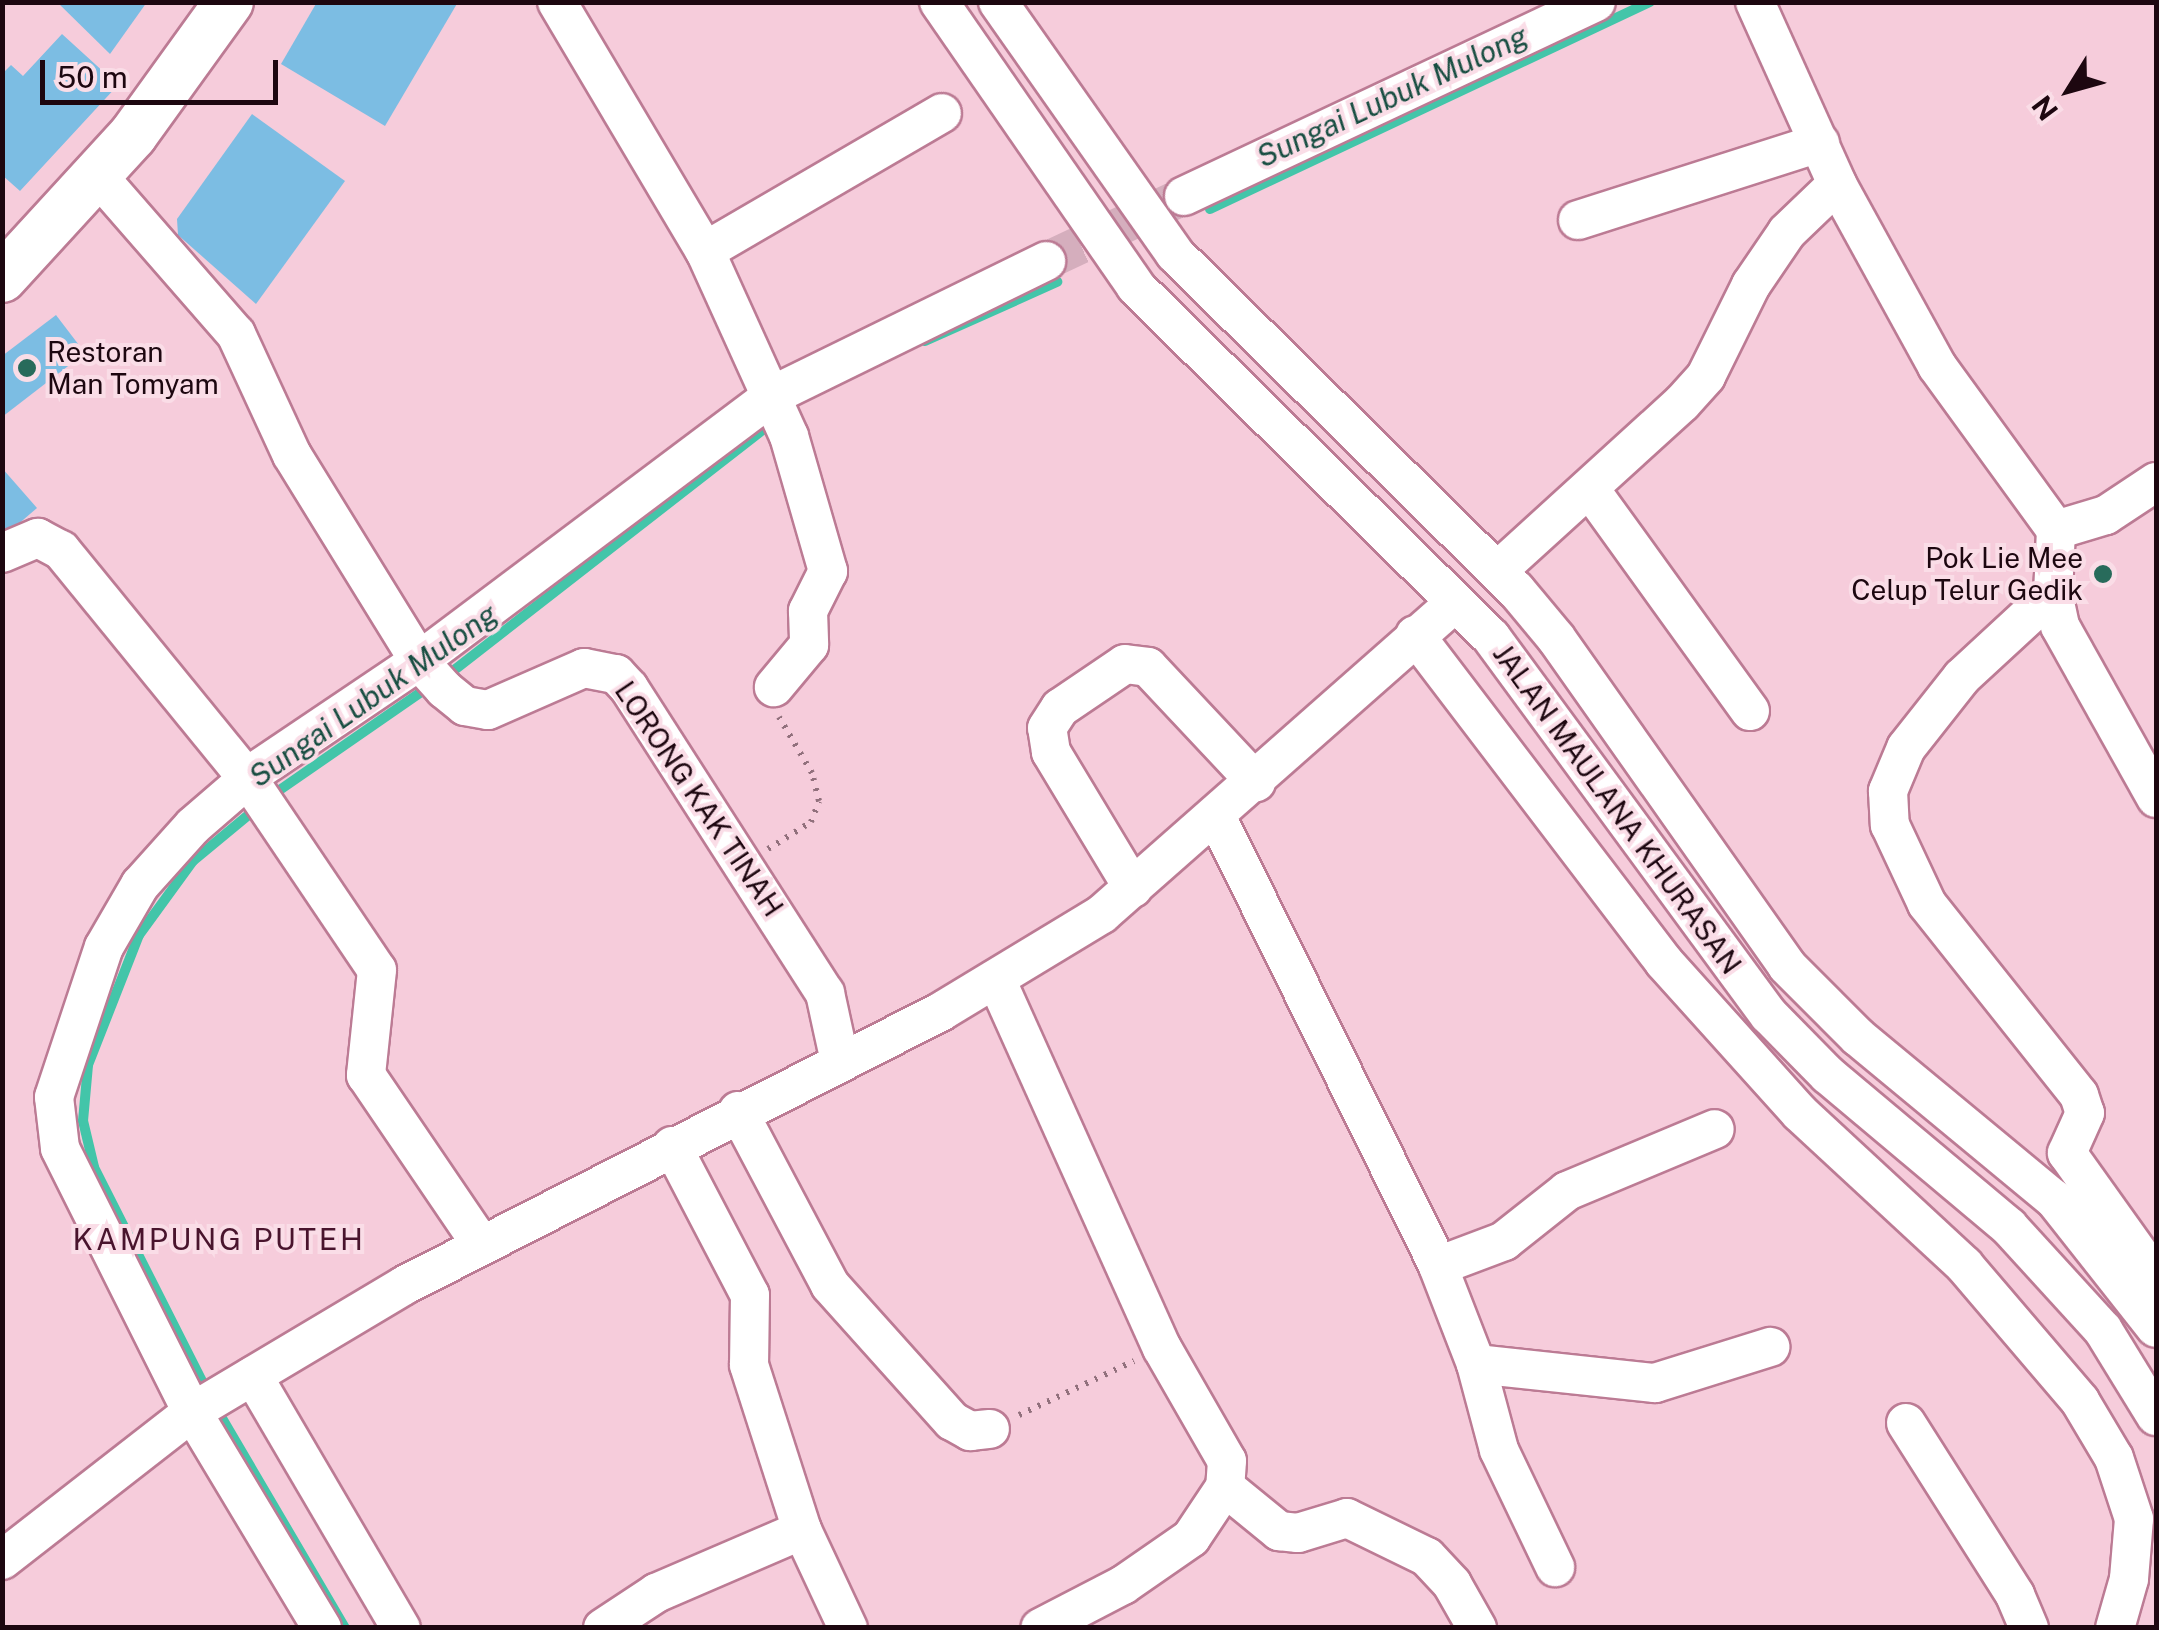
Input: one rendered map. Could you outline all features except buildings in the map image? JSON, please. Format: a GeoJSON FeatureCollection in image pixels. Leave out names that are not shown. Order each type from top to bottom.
{"type":"FeatureCollection","features":[{"type":"Feature","properties":{"kind":"main road"},"geometry":{"type":"LineString","coordinates":[[2,278],[98,176],[229,2]]}},
{"type":"Feature","properties":{"kind":"street"},"geometry":{"type":"LineString","coordinates":[[558,2],[705,252],[776,395],[789,436],[828,571],[808,610],[809,645],[774,688]]}},
{"type":"Feature","properties":{"kind":"street","name":"JALAN MAULANA KHURASAN"},"geometry":{"type":"LineString","coordinates":[[939,2],[1136,288],[1491,637],[1769,1015],[1828,1075],[2009,1227],[2103,1330],[2156,1416]]}},
{"type":"Feature","properties":{"kind":"street","name":"JALAN MAULANA KHURASAN"},"geometry":{"type":"LineString","coordinates":[[998,2],[1175,254],[1516,590],[1556,638],[1786,966],[1858,1037],[2054,1199],[2156,1328]]}},
{"type":"Feature","properties":{"kind":"street"},"geometry":{"type":"LineString","coordinates":[[1184,196],[1596,2]]}},
{"type":"Feature","properties":{"kind":"street"},"geometry":{"type":"LineString","coordinates":[[1755,2],[1837,184],[1938,366],[2056,530],[2053,594],[2082,675],[2156,798]]}},
{"type":"Feature","properties":{"kind":"street"},"geometry":{"type":"LineString","coordinates":[[705,252],[942,113]]}},
{"type":"Feature","properties":{"kind":"street"},"geometry":{"type":"LineString","coordinates":[[1578,220],[1820,143]]}},
{"type":"Feature","properties":{"kind":"street","name":"LORONG KAK TINAH"},"geometry":{"type":"LineString","coordinates":[[98,176],[236,334],[292,455],[418,660],[444,689],[464,706],[488,710],[584,668],[616,674],[746,862],[825,993],[840,1062]]}},
{"type":"Feature","properties":{"kind":"street"},"geometry":{"type":"LineString","coordinates":[[1505,564],[1592,492],[1706,376],[1750,285],[1786,232],[1837,184]]}},
{"type":"Feature","properties":{"kind":"street"},"geometry":{"type":"LineString","coordinates":[[322,1628],[82,1202],[60,1148],[54,1097],[104,947],[140,885],[248,779],[418,660],[776,395],[1046,261]]}},
{"type":"Feature","properties":{"kind":"street"},"geometry":{"type":"LineString","coordinates":[[2056,530],[2106,515],[2156,482]]}},
{"type":"Feature","properties":{"kind":"street"},"geometry":{"type":"LineString","coordinates":[[1592,492],[1750,711]]}},
{"type":"Feature","properties":{"kind":"street"},"geometry":{"type":"LineString","coordinates":[[2,553],[38,538],[60,550],[248,779],[276,819],[377,970],[366,1075],[480,1244]]}},
{"type":"Feature","properties":{"kind":"street"},"geometry":{"type":"LineString","coordinates":[[2053,594],[1962,677],[1906,748],[1888,791],[1890,825],[1926,904],[2079,1095],[2084,1113],[2067,1153],[2156,1278]]}},
{"type":"Feature","properties":{"kind":"street"},"geometry":{"type":"LineString","coordinates":[[2,1560],[196,1410],[252,1376],[480,1244],[996,979],[1133,888],[1217,818],[1429,624],[1664,962],[1800,1114],[1964,1265],[2032,1340],[2114,1458],[2134,1519],[2116,1628]]}},
{"type":"Feature","properties":{"kind":"street"},"geometry":{"type":"LineString","coordinates":[[1133,888],[1051,752],[1047,728],[1060,708],[1124,664],[1148,667],[1256,782]]}},
{"type":"Feature","properties":{"kind":"street"},"geometry":{"type":"LineString","coordinates":[[1217,818],[1438,1266],[1476,1364],[1499,1450],[1555,1566]]}},
{"type":"Feature","properties":{"kind":"street"},"geometry":{"type":"LineString","coordinates":[[996,979],[1162,1348],[1216,1431],[1228,1461],[1225,1486],[1191,1538],[1159,1563],[1040,1628]]}},
{"type":"Feature","properties":{"kind":"street"},"geometry":{"type":"LineString","coordinates":[[738,1111],[830,1285],[952,1421],[970,1430],[990,1429]]}},
{"type":"Feature","properties":{"kind":"street"},"geometry":{"type":"LineString","coordinates":[[1438,1266],[1504,1241],[1566,1191],[1715,1129]]}},
{"type":"Feature","properties":{"kind":"street"},"geometry":{"type":"LineString","coordinates":[[672,1146],[750,1295],[749,1365],[802,1530],[848,1628]]}},
{"type":"Feature","properties":{"kind":"street"},"geometry":{"type":"LineString","coordinates":[[1476,1364],[1655,1383],[1770,1348]]}},
{"type":"Feature","properties":{"kind":"street"},"geometry":{"type":"LineString","coordinates":[[252,1376],[401,1628]]}},
{"type":"Feature","properties":{"kind":"street"},"geometry":{"type":"LineString","coordinates":[[1906,1423],[2015,1594],[2029,1628]]}},
{"type":"Feature","properties":{"kind":"street"},"geometry":{"type":"LineString","coordinates":[[1225,1486],[1278,1530],[1298,1533],[1347,1518],[1427,1557],[1452,1584],[1477,1628]]}},
{"type":"Feature","properties":{"kind":"street"},"geometry":{"type":"LineString","coordinates":[[603,1628],[656,1593],[802,1530]]}},
{"type":"Feature","properties":{"kind":"path"},"geometry":{"type":"LineString","coordinates":[[746,862],[802,830],[819,801],[812,773],[776,714],[774,688]]}},
{"type":"Feature","properties":{"kind":"path"},"geometry":{"type":"LineString","coordinates":[[990,1429],[1162,1348]]}},
{"type":"Feature","properties":{"kind":"waterway","name":"Sungai Lubuk Mulong"},"geometry":{"type":"LineString","coordinates":[[1210,209],[1650,2]]}},
{"type":"Feature","properties":{"kind":"waterway","name":"Sungai Lubuk Mulong"},"geometry":{"type":"LineString","coordinates":[[925,341],[1057,282]]}},
{"type":"Feature","properties":{"kind":"waterway","name":"Sungai Lubuk Mulong"},"geometry":{"type":"LineString","coordinates":[[444,678],[774,421]]}},
{"type":"Feature","properties":{"kind":"waterway"},"geometry":{"type":"LineString","coordinates":[[271,796],[430,686]]}},
{"type":"Feature","properties":{"kind":"waterway","name":"Sungai Lubuk Mulong"},"geometry":{"type":"LineString","coordinates":[[208,1393],[94,1167],[83,1121],[88,1065],[139,935],[193,861],[258,807]]}},
{"type":"Feature","properties":{"kind":"waterway","name":"Sungai Lubuk Mulong"},"geometry":{"type":"LineString","coordinates":[[216,1408],[345,1628]]}},
{"type":"Feature","properties":{"kind":"tunnel"},"geometry":{"type":"LineString","coordinates":[[1046,261],[1184,196]]}},
{"type":"Feature","properties":{"kind":"place","name":"Restoran Man Tomyam"},"geometry":{"type":"Point","coordinates":[27,368]}},
{"type":"Feature","properties":{"kind":"place","name":"Pok Lie Mee Celup Telur Gedik"},"geometry":{"type":"Point","coordinates":[2103,574]}},
{"type":"Feature","properties":{"kind":"district","name":"KAMPUNG PUTEH"},"geometry":{"type":"Point","coordinates":[219,1239]}}]}
